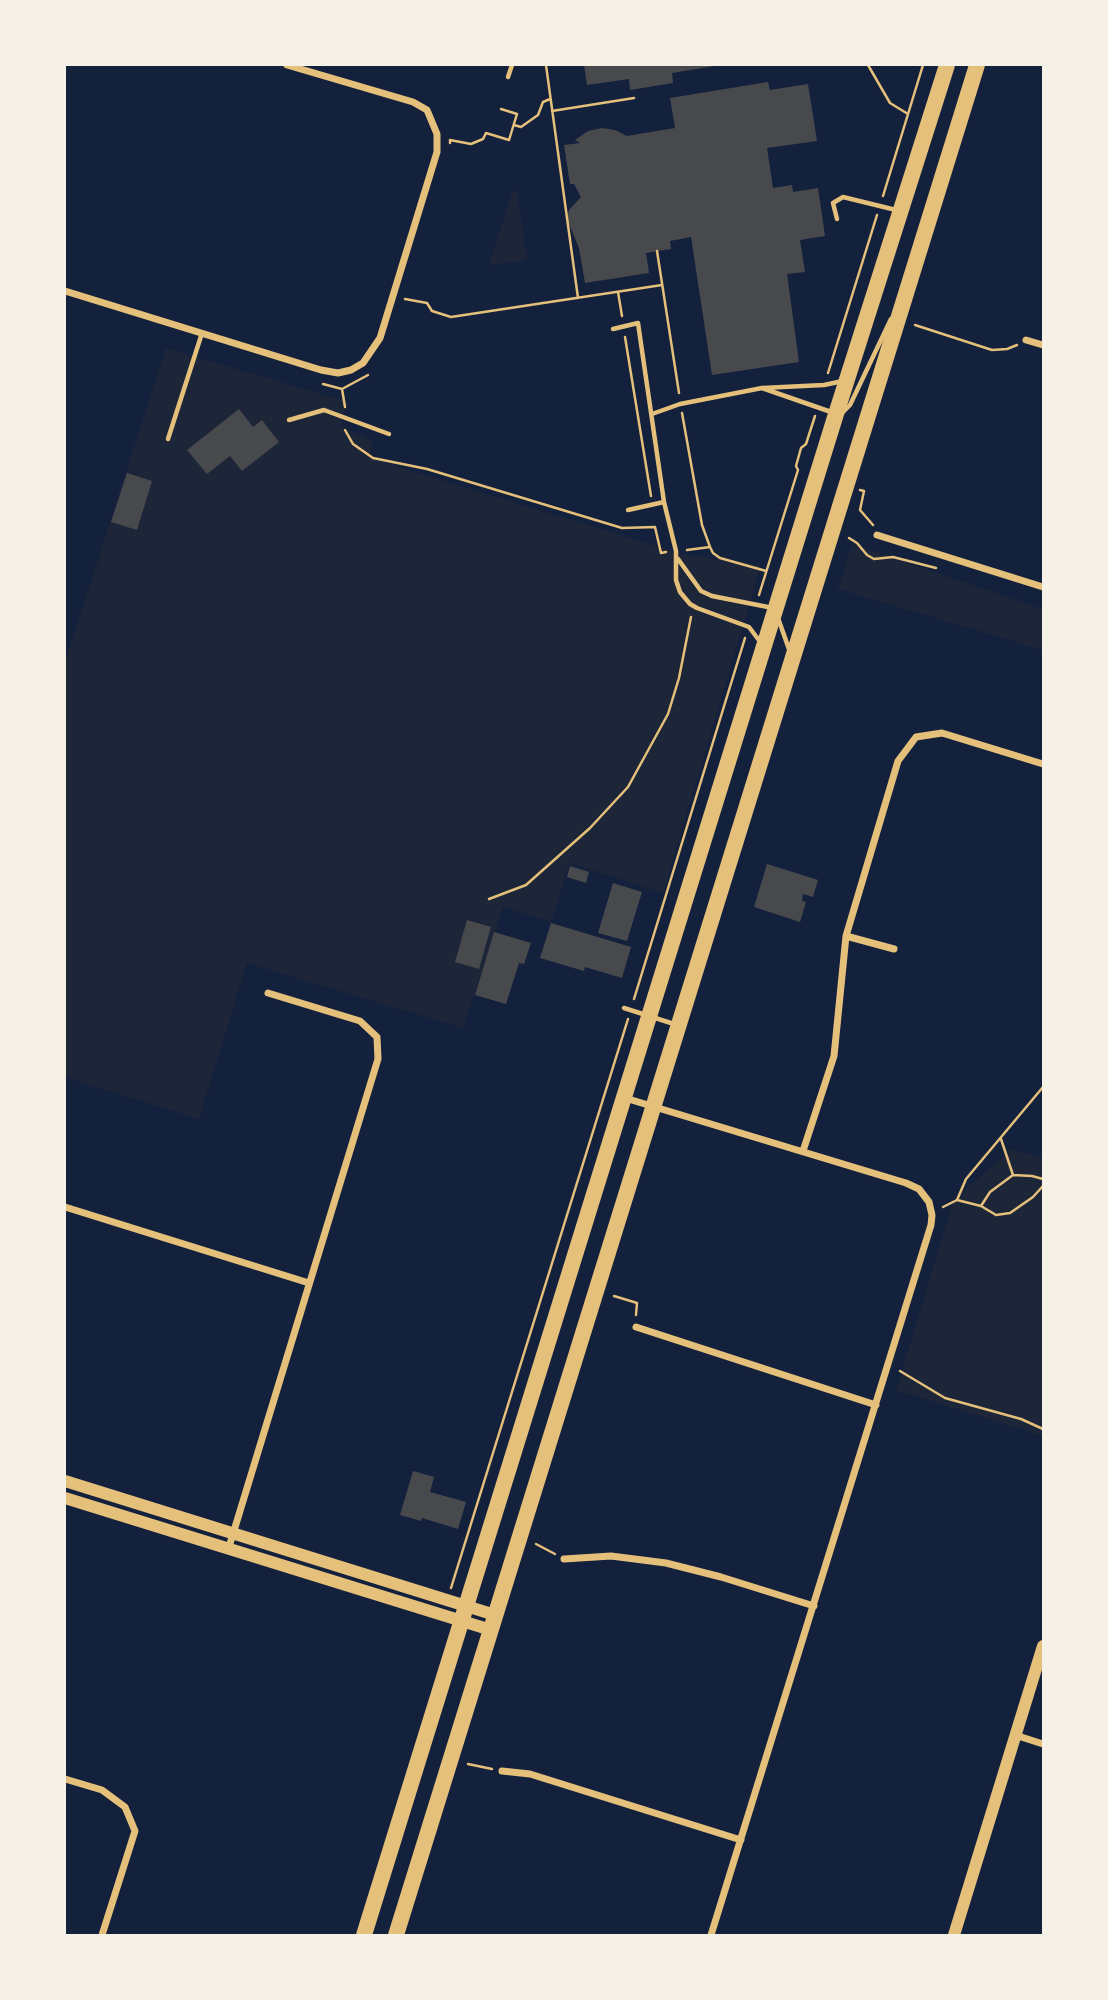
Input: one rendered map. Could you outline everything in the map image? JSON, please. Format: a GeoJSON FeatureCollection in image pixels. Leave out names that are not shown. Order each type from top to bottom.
{"type":"FeatureCollection","features":[{"type":"Feature","properties":{"kind":"main road"},"geometry":{"type":"LineString","coordinates":[[364,1935],[846,380],[947,65]]}},
{"type":"Feature","properties":{"kind":"main road"},"geometry":{"type":"LineString","coordinates":[[396,1935],[977,65]]}},
{"type":"Feature","properties":{"kind":"street"},"geometry":{"type":"LineString","coordinates":[[65,290],[321,370],[338,373],[363,363],[380,338],[437,152],[434,122],[427,110],[413,102],[287,65]]}},
{"type":"Feature","properties":{"kind":"street"},"geometry":{"type":"LineString","coordinates":[[1026,340],[1043,345]]}},
{"type":"Feature","properties":{"kind":"street"},"geometry":{"type":"LineString","coordinates":[[877,535],[1043,587]]}},
{"type":"Feature","properties":{"kind":"street"},"geometry":{"type":"LineString","coordinates":[[803,1151],[834,1056],[846,936],[898,761],[916,737],[942,733],[1043,764]]}},
{"type":"Feature","properties":{"kind":"street"},"geometry":{"type":"LineString","coordinates":[[846,936],[894,949]]}},
{"type":"Feature","properties":{"kind":"street"},"geometry":{"type":"LineString","coordinates":[[229,1548],[378,1059],[377,1037],[360,1021],[268,993]]}},
{"type":"Feature","properties":{"kind":"street"},"geometry":{"type":"LineString","coordinates":[[624,1098],[906,1183],[919,1189],[929,1202],[931,1226],[711,1935]]}},
{"type":"Feature","properties":{"kind":"street"},"geometry":{"type":"LineString","coordinates":[[65,1207],[309,1283]]}},
{"type":"Feature","properties":{"kind":"street"},"geometry":{"type":"LineString","coordinates":[[636,1328],[876,1405]]}},
{"type":"Feature","properties":{"kind":"street"},"geometry":{"type":"LineString","coordinates":[[65,1481],[233,1533],[464,1613]]}},
{"type":"Feature","properties":{"kind":"street"},"geometry":{"type":"LineString","coordinates":[[65,1498],[229,1548],[493,1622]]}},
{"type":"Feature","properties":{"kind":"street"},"geometry":{"type":"LineString","coordinates":[[564,1559],[611,1556],[666,1563],[814,1606]]}},
{"type":"Feature","properties":{"kind":"street"},"geometry":{"type":"LineString","coordinates":[[954,1935],[1043,1646]]}},
{"type":"Feature","properties":{"kind":"street"},"geometry":{"type":"LineString","coordinates":[[1015,1735],[1043,1744]]}},
{"type":"Feature","properties":{"kind":"street"},"geometry":{"type":"LineString","coordinates":[[502,1771],[530,1774],[741,1840]]}},
{"type":"Feature","properties":{"kind":"street"},"geometry":{"type":"LineString","coordinates":[[65,1779],[103,1790],[125,1807],[135,1832],[102,1935]]}},
{"type":"Feature","properties":{"kind":"lane"},"geometry":{"type":"LineString","coordinates":[[508,78],[512,65]]}},
{"type":"Feature","properties":{"kind":"lane"},"geometry":{"type":"LineString","coordinates":[[837,219],[833,203],[843,197],[899,211]]}},
{"type":"Feature","properties":{"kind":"lane"},"geometry":{"type":"LineString","coordinates":[[762,388],[836,414],[846,411],[909,281]]}},
{"type":"Feature","properties":{"kind":"lane"},"geometry":{"type":"LineString","coordinates":[[613,329],[638,323],[664,502],[676,551],[676,580],[680,592],[697,608],[749,627],[764,647]]}},
{"type":"Feature","properties":{"kind":"lane"},"geometry":{"type":"LineString","coordinates":[[168,439],[202,333]]}},
{"type":"Feature","properties":{"kind":"lane"},"geometry":{"type":"LineString","coordinates":[[652,414],[680,404],[762,388],[824,385],[846,380]]}},
{"type":"Feature","properties":{"kind":"lane"},"geometry":{"type":"LineString","coordinates":[[289,420],[324,410],[389,434]]}},
{"type":"Feature","properties":{"kind":"lane"},"geometry":{"type":"LineString","coordinates":[[628,510],[664,502]]}},
{"type":"Feature","properties":{"kind":"lane"},"geometry":{"type":"LineString","coordinates":[[677,558],[701,591],[712,596],[776,609],[782,634],[792,657]]}},
{"type":"Feature","properties":{"kind":"lane"},"geometry":{"type":"LineString","coordinates":[[624,1008],[678,1025]]}},
{"type":"Feature","properties":{"kind":"path"},"geometry":{"type":"LineString","coordinates":[[546,65],[578,298]]}},
{"type":"Feature","properties":{"kind":"path"},"geometry":{"type":"LineString","coordinates":[[868,65],[890,103],[908,114]]}},
{"type":"Feature","properties":{"kind":"path"},"geometry":{"type":"LineString","coordinates":[[824,385],[923,65]]}},
{"type":"Feature","properties":{"kind":"path"},"geometry":{"type":"LineString","coordinates":[[552,111],[634,98]]}},
{"type":"Feature","properties":{"kind":"path"},"geometry":{"type":"LineString","coordinates":[[514,125],[521,127],[538,115],[543,102],[550,99]]}},
{"type":"Feature","properties":{"kind":"path"},"geometry":{"type":"LineString","coordinates":[[449,149],[450,140],[471,144],[483,139],[486,133],[509,140],[517,114],[501,109]]}},
{"type":"Feature","properties":{"kind":"path"},"geometry":{"type":"LineString","coordinates":[[402,299],[428,303],[432,311],[451,317],[663,285]]}},
{"type":"Feature","properties":{"kind":"path"},"geometry":{"type":"LineString","coordinates":[[618,292],[652,504]]}},
{"type":"Feature","properties":{"kind":"path"},"geometry":{"type":"LineString","coordinates":[[915,325],[992,350],[1007,349],[1026,340]]}},
{"type":"Feature","properties":{"kind":"path"},"geometry":{"type":"LineString","coordinates":[[374,369],[356,384],[342,389],[345,400],[344,427],[353,444],[373,458],[427,470],[622,528],[655,527],[661,553],[710,547],[713,554],[720,558],[766,571]]}},
{"type":"Feature","properties":{"kind":"path"},"geometry":{"type":"LineString","coordinates":[[756,603],[798,470],[796,466],[801,448],[806,444],[817,407]]}},
{"type":"Feature","properties":{"kind":"path"},"geometry":{"type":"LineString","coordinates":[[864,491],[860,510],[864,517]]}},
{"type":"Feature","properties":{"kind":"path"},"geometry":{"type":"LineString","coordinates":[[849,538],[874,559],[893,557],[939,569]]}},
{"type":"Feature","properties":{"kind":"path"},"geometry":{"type":"LineString","coordinates":[[489,899],[526,886],[590,828],[628,787],[668,714],[679,678],[692,616],[697,608]]}},
{"type":"Feature","properties":{"kind":"path"},"geometry":{"type":"LineString","coordinates":[[450,1591],[749,627]]}},
{"type":"Feature","properties":{"kind":"path"},"geometry":{"type":"LineString","coordinates":[[957,1200],[966,1179],[1043,1087]]}},
{"type":"Feature","properties":{"kind":"path"},"geometry":{"type":"LineString","coordinates":[[1001,1138],[1013,1175]]}},
{"type":"Feature","properties":{"kind":"path"},"geometry":{"type":"LineString","coordinates":[[981,1206],[990,1192],[1013,1175],[1043,1179]]}},
{"type":"Feature","properties":{"kind":"path"},"geometry":{"type":"LineString","coordinates":[[929,1202],[942,1207],[957,1200],[981,1206],[996,1215],[1010,1213],[1033,1198],[1043,1186]]}},
{"type":"Feature","properties":{"kind":"path"},"geometry":{"type":"LineString","coordinates":[[614,1296],[636,1303],[636,1328]]}},
{"type":"Feature","properties":{"kind":"path"},"geometry":{"type":"LineString","coordinates":[[900,1371],[945,1398],[1021,1419],[1043,1429]]}},
{"type":"Feature","properties":{"kind":"path"},"geometry":{"type":"LineString","coordinates":[[536,1544],[564,1559]]}},
{"type":"Feature","properties":{"kind":"path"},"geometry":{"type":"LineString","coordinates":[[468,1763],[502,1771]]}},
{"type":"Feature","properties":{"kind":"shaded area"},"geometry":{"type":"Polygon","coordinates":[[[513,190],[517,192],[527,260],[489,265],[513,190]]]}},
{"type":"Feature","properties":{"kind":"shaded area"},"geometry":{"type":"Polygon","coordinates":[[[166,348],[348,402],[340,427],[374,442],[369,458],[682,554],[761,565],[663,893],[570,863],[551,922],[503,907],[463,1028],[247,963],[199,1119],[65,1077],[65,662],[166,348]]]}},
{"type":"Feature","properties":{"kind":"shaded area"},"geometry":{"type":"Polygon","coordinates":[[[852,544],[1043,609],[1043,650],[838,589],[852,544]]]}},
{"type":"Feature","properties":{"kind":"shaded area"},"geometry":{"type":"Polygon","coordinates":[[[1012,1149],[1043,1159],[1043,1436],[896,1390],[954,1199],[1012,1149]]]}},
{"type":"Feature","properties":{"kind":"building"},"geometry":{"type":"Polygon","coordinates":[[[584,65],[715,66],[672,73],[673,83],[630,90],[629,79],[587,85],[584,65]]]}},
{"type":"Feature","properties":{"kind":"building"},"geometry":{"type":"Polygon","coordinates":[[[768,82],[770,90],[808,84],[817,141],[767,148],[773,188],[792,185],[793,192],[818,188],[825,236],[800,240],[805,272],[787,274],[799,362],[712,375],[691,237],[670,241],[671,249],[646,253],[649,273],[585,283],[579,248],[567,219],[569,210],[581,197],[574,184],[570,184],[564,145],[580,143],[575,140],[588,131],[602,128],[627,136],[675,128],[670,98],[768,82]]]}},
{"type":"Feature","properties":{"kind":"building"},"geometry":{"type":"Polygon","coordinates":[[[239,409],[253,427],[262,420],[279,442],[242,471],[230,456],[207,474],[187,450],[239,409]]]}},
{"type":"Feature","properties":{"kind":"building"},"geometry":{"type":"Polygon","coordinates":[[[127,473],[152,481],[137,530],[111,522],[127,473]]]}},
{"type":"Feature","properties":{"kind":"building"},"geometry":{"type":"Polygon","coordinates":[[[767,864],[818,880],[813,897],[803,894],[802,901],[806,902],[800,922],[754,907],[767,864]]]}},
{"type":"Feature","properties":{"kind":"building"},"geometry":{"type":"Polygon","coordinates":[[[570,866],[589,872],[586,883],[567,877],[570,866]]]}},
{"type":"Feature","properties":{"kind":"building"},"geometry":{"type":"Polygon","coordinates":[[[613,883],[642,892],[627,941],[598,933],[613,883]]]}},
{"type":"Feature","properties":{"kind":"building"},"geometry":{"type":"Polygon","coordinates":[[[467,920],[491,927],[479,969],[455,962],[467,920]]]}},
{"type":"Feature","properties":{"kind":"building"},"geometry":{"type":"Polygon","coordinates":[[[551,923],[631,947],[622,978],[585,967],[584,971],[540,958],[551,923]]]}},
{"type":"Feature","properties":{"kind":"building"},"geometry":{"type":"Polygon","coordinates":[[[494,932],[531,943],[524,964],[519,963],[506,1004],[475,995],[494,932]]]}},
{"type":"Feature","properties":{"kind":"building"},"geometry":{"type":"Polygon","coordinates":[[[413,1471],[434,1477],[430,1492],[466,1502],[458,1529],[422,1518],[421,1521],[400,1515],[413,1471]]]}}]}
